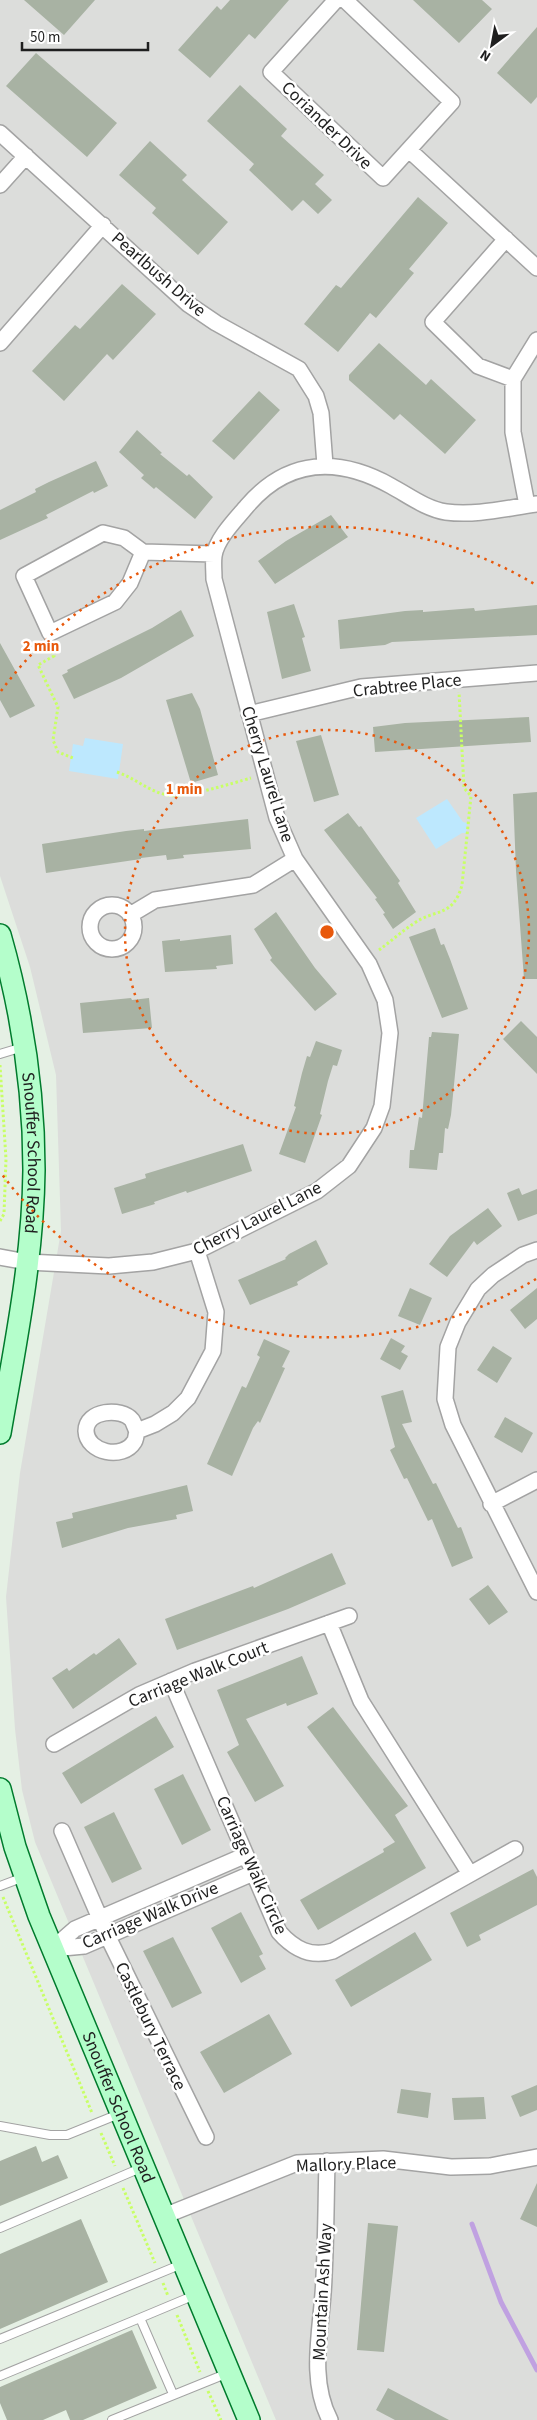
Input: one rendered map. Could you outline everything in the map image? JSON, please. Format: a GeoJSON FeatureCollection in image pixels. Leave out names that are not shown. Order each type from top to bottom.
{"type":"FeatureCollection","features":[{"type":"Feature","properties":{"kind":"main road","name":"Snouffer School Road"},"geometry":{"type":"LineString","coordinates":[[0,935],[5,974],[25,1047],[33,1125],[34,1171],[27,1262],[0,1433]]}},
{"type":"Feature","properties":{"kind":"main road","name":"Snouffer School Road"},"geometry":{"type":"LineString","coordinates":[[0,1789],[24,1877],[52,1949],[249,2420]]}},
{"type":"Feature","properties":{"kind":"street","name":"Coriander Drive"},"geometry":{"type":"LineString","coordinates":[[336,0],[271,72],[383,178],[452,102],[345,0]]}},
{"type":"Feature","properties":{"kind":"street","name":"Pearlbush Drive"},"geometry":{"type":"LineString","coordinates":[[0,133],[188,304],[216,323],[298,369],[316,396],[321,413],[325,465]]}},
{"type":"Feature","properties":{"kind":"street"},"geometry":{"type":"LineString","coordinates":[[409,150],[537,268]]}},
{"type":"Feature","properties":{"kind":"street"},"geometry":{"type":"LineString","coordinates":[[0,185],[26,156]]}},
{"type":"Feature","properties":{"kind":"street"},"geometry":{"type":"LineString","coordinates":[[3,333],[103,225]]}},
{"type":"Feature","properties":{"kind":"street"},"geometry":{"type":"LineString","coordinates":[[506,239],[432,322],[478,366],[513,379]]}},
{"type":"Feature","properties":{"kind":"street"},"geometry":{"type":"LineString","coordinates":[[532,504],[513,432],[513,379],[537,340]]}},
{"type":"Feature","properties":{"kind":"street","name":"Cherry Laurel Lane"},"geometry":{"type":"LineString","coordinates":[[0,1258],[27,1262],[109,1266],[153,1262],[197,1252],[317,1191],[349,1166],[374,1128],[382,1106],[390,1033],[385,1000],[366,959],[295,859],[277,818],[214,579],[214,554],[227,530],[256,495],[291,472],[325,465],[367,473],[444,512],[471,513],[532,504]]}},
{"type":"Feature","properties":{"kind":"street"},"geometry":{"type":"LineString","coordinates":[[143,552],[130,583],[115,602],[50,633],[24,576],[103,533],[124,538],[143,552],[214,554]]}},
{"type":"Feature","properties":{"kind":"street","name":"Crabtree Place"},"geometry":{"type":"LineString","coordinates":[[249,714],[361,687],[537,673]]}},
{"type":"Feature","properties":{"kind":"street"},"geometry":{"type":"LineString","coordinates":[[130,915],[155,900],[253,885],[295,859]]}},
{"type":"Feature","properties":{"kind":"street"},"geometry":{"type":"LineString","coordinates":[[537,1250],[523,1256],[493,1275],[478,1289],[458,1322],[448,1347],[445,1399],[453,1426],[537,1592]]}},
{"type":"Feature","properties":{"kind":"street"},"geometry":{"type":"LineString","coordinates":[[137,1431],[155,1424],[174,1413],[188,1398],[213,1351],[216,1312],[197,1252]]}},
{"type":"Feature","properties":{"kind":"street"},"geometry":{"type":"LineString","coordinates":[[491,1504],[537,1480]]}},
{"type":"Feature","properties":{"kind":"street","name":"Carriage Walk Court"},"geometry":{"type":"LineString","coordinates":[[54,1744],[139,1694],[348,1616]]}},
{"type":"Feature","properties":{"kind":"street"},"geometry":{"type":"LineString","coordinates":[[329,1623],[361,1702],[470,1874]]}},
{"type":"Feature","properties":{"kind":"street","name":"Carriage Walk Circle"},"geometry":{"type":"LineString","coordinates":[[171,1681],[279,1932],[288,1942],[299,1949],[317,1954],[333,1951],[515,1849]]}},
{"type":"Feature","properties":{"kind":"street","name":"Castlebury Terrace"},"geometry":{"type":"LineString","coordinates":[[62,1831],[108,1937],[206,2137]]}},
{"type":"Feature","properties":{"kind":"street","name":"Carriage Walk Drive"},"geometry":{"type":"LineString","coordinates":[[52,1949],[75,1929],[246,1855]]}},
{"type":"Feature","properties":{"kind":"street","name":"Carriage Walk Drive"},"geometry":{"type":"LineString","coordinates":[[52,1949],[84,1946],[108,1937],[253,1873]]}},
{"type":"Feature","properties":{"kind":"street","name":"Mallory Place"},"geometry":{"type":"LineString","coordinates":[[164,2216],[297,2163],[383,2159],[451,2167],[490,2166],[537,2157]]}},
{"type":"Feature","properties":{"kind":"street","name":"Mountain Ash Way"},"geometry":{"type":"LineString","coordinates":[[327,2161],[324,2278],[317,2376],[323,2407],[330,2420]]}},
{"type":"Feature","properties":{"kind":"lane"},"geometry":{"type":"LineString","coordinates":[[0,1054],[25,1047]]}},
{"type":"Feature","properties":{"kind":"lane"},"geometry":{"type":"LineString","coordinates":[[1,1890],[24,1877]]}},
{"type":"Feature","properties":{"kind":"lane"},"geometry":{"type":"LineString","coordinates":[[0,2126],[50,2135],[67,2135],[121,2113]]}},
{"type":"Feature","properties":{"kind":"lane"},"geometry":{"type":"LineString","coordinates":[[0,2228],[144,2167]]}},
{"type":"Feature","properties":{"kind":"lane"},"geometry":{"type":"LineString","coordinates":[[0,2339],[184,2264]]}},
{"type":"Feature","properties":{"kind":"lane"},"geometry":{"type":"LineString","coordinates":[[0,2376],[197,2294]]}},
{"type":"Feature","properties":{"kind":"lane"},"geometry":{"type":"LineString","coordinates":[[140,2318],[173,2394]]}},
{"type":"Feature","properties":{"kind":"lane"},"geometry":{"type":"LineString","coordinates":[[112,2420],[230,2372]]}},
{"type":"Feature","properties":{"kind":"path"},"geometry":{"type":"LineString","coordinates":[[50,633],[48,645],[54,656],[38,665],[58,708],[53,740],[55,746],[63,755],[73,758]]}},
{"type":"Feature","properties":{"kind":"path"},"geometry":{"type":"LineString","coordinates":[[366,959],[415,922],[448,910],[460,895],[471,796],[464,788],[458,679]]}},
{"type":"Feature","properties":{"kind":"path"},"geometry":{"type":"LineString","coordinates":[[117,772],[126,775],[150,790],[169,796],[197,792],[266,774]]}},
{"type":"Feature","properties":{"kind":"path"},"geometry":{"type":"LineString","coordinates":[[0,1064],[6,1159],[4,1214],[0,1221]]}},
{"type":"Feature","properties":{"kind":"path"},"geometry":{"type":"LineString","coordinates":[[1,1890],[221,2420]]}},
{"type":"Feature","properties":{"kind":"shaded area"},"geometry":{"type":"Polygon","coordinates":[[[0,0],[537,0],[537,2420],[276,2420],[35,1842],[22,1790],[15,1729],[6,1597],[20,1473],[61,1231],[56,1075],[30,967],[0,876],[0,0]]]}},
{"type":"Feature","properties":{"kind":"shaded area"},"geometry":{"type":"Polygon","coordinates":[[[85,738],[123,744],[118,779],[69,771],[73,744],[83,746],[85,738]]]}},
{"type":"Feature","properties":{"kind":"shaded area"},"geometry":{"type":"Polygon","coordinates":[[[447,799],[463,822],[467,823],[466,833],[462,833],[436,849],[416,818],[447,799]]]}},
{"type":"Feature","properties":{"kind":"building"},"geometry":{"type":"Polygon","coordinates":[[[24,0],[95,0],[64,35],[24,0]]]}},
{"type":"Feature","properties":{"kind":"building"},"geometry":{"type":"Polygon","coordinates":[[[230,0],[289,0],[255,39],[249,34],[210,78],[178,50],[217,6],[221,10],[230,0]]]}},
{"type":"Feature","properties":{"kind":"building"},"geometry":{"type":"Polygon","coordinates":[[[413,0],[482,0],[492,9],[459,43],[413,0]]]}},
{"type":"Feature","properties":{"kind":"building"},"geometry":{"type":"Polygon","coordinates":[[[537,27],[537,97],[531,104],[497,73],[537,27]]]}},
{"type":"Feature","properties":{"kind":"building"},"geometry":{"type":"Polygon","coordinates":[[[36,53],[117,123],[87,157],[6,86],[36,53]]]}},
{"type":"Feature","properties":{"kind":"building"},"geometry":{"type":"Polygon","coordinates":[[[240,85],[287,129],[281,136],[324,175],[315,184],[332,200],[318,214],[303,200],[292,211],[249,170],[254,164],[207,121],[240,85]]]}},
{"type":"Feature","properties":{"kind":"building"},"geometry":{"type":"Polygon","coordinates":[[[150,141],[187,175],[182,180],[228,222],[198,255],[152,213],[156,208],[119,175],[150,141]]]}},
{"type":"Feature","properties":{"kind":"building"},"geometry":{"type":"Polygon","coordinates":[[[418,197],[448,223],[409,269],[414,273],[376,318],[370,313],[338,352],[304,324],[336,285],[341,288],[418,197]]]}},
{"type":"Feature","properties":{"kind":"building"},"geometry":{"type":"Polygon","coordinates":[[[122,284],[156,314],[113,360],[107,354],[64,401],[32,371],[75,325],[80,329],[122,284]]]}},
{"type":"Feature","properties":{"kind":"building"},"geometry":{"type":"Polygon","coordinates":[[[379,343],[426,385],[431,379],[476,420],[445,454],[400,414],[394,420],[349,380],[349,375],[379,343]]]}},
{"type":"Feature","properties":{"kind":"building"},"geometry":{"type":"Polygon","coordinates":[[[259,391],[280,410],[234,460],[212,441],[259,391]]]}},
{"type":"Feature","properties":{"kind":"building"},"geometry":{"type":"Polygon","coordinates":[[[137,430],[162,453],[160,454],[187,476],[189,474],[213,497],[195,519],[156,487],[154,489],[141,478],[144,475],[119,452],[137,430]]]}},
{"type":"Feature","properties":{"kind":"building"},"geometry":{"type":"Polygon","coordinates":[[[96,461],[108,486],[94,493],[93,491],[46,515],[48,518],[0,540],[0,510],[36,492],[35,489],[96,461]]]}},
{"type":"Feature","properties":{"kind":"building"},"geometry":{"type":"Polygon","coordinates":[[[331,515],[348,537],[275,584],[258,561],[286,541],[331,515]]]}},
{"type":"Feature","properties":{"kind":"building"},"geometry":{"type":"Polygon","coordinates":[[[294,604],[305,637],[302,638],[311,671],[282,679],[267,612],[294,604]]]}},
{"type":"Feature","properties":{"kind":"building"},"geometry":{"type":"Polygon","coordinates":[[[537,605],[537,635],[392,642],[385,645],[340,649],[338,620],[405,611],[423,610],[423,612],[474,608],[475,611],[537,605]]]}},
{"type":"Feature","properties":{"kind":"building"},"geometry":{"type":"Polygon","coordinates":[[[181,610],[194,636],[121,678],[74,699],[62,675],[68,672],[67,670],[152,628],[181,610]]]}},
{"type":"Feature","properties":{"kind":"building"},"geometry":{"type":"Polygon","coordinates":[[[0,643],[35,706],[10,718],[0,700],[0,643]]]}},
{"type":"Feature","properties":{"kind":"building"},"geometry":{"type":"Polygon","coordinates":[[[192,693],[200,709],[218,775],[191,783],[166,700],[192,693]]]}},
{"type":"Feature","properties":{"kind":"building"},"geometry":{"type":"Polygon","coordinates":[[[529,717],[531,742],[375,752],[373,727],[405,723],[529,717]]]}},
{"type":"Feature","properties":{"kind":"building"},"geometry":{"type":"Polygon","coordinates":[[[321,735],[339,795],[314,802],[296,741],[321,735]]]}},
{"type":"Feature","properties":{"kind":"building"},"geometry":{"type":"Polygon","coordinates":[[[537,792],[537,979],[524,979],[516,871],[513,794],[537,792]]]}},
{"type":"Feature","properties":{"kind":"building"},"geometry":{"type":"Polygon","coordinates":[[[348,813],[359,827],[361,826],[400,881],[398,883],[416,912],[393,929],[375,899],[377,898],[324,830],[348,813]]]}},
{"type":"Feature","properties":{"kind":"building"},"geometry":{"type":"Polygon","coordinates":[[[248,819],[251,849],[183,855],[184,858],[167,860],[166,855],[46,873],[42,844],[126,831],[144,829],[144,831],[248,819]]]}},
{"type":"Feature","properties":{"kind":"building"},"geometry":{"type":"Polygon","coordinates":[[[276,912],[315,968],[337,994],[315,1011],[270,960],[272,958],[254,929],[276,912]]]}},
{"type":"Feature","properties":{"kind":"building"},"geometry":{"type":"Polygon","coordinates":[[[435,928],[441,945],[444,944],[468,1009],[442,1018],[409,937],[435,928]]]}},
{"type":"Feature","properties":{"kind":"building"},"geometry":{"type":"Polygon","coordinates":[[[231,935],[233,964],[216,966],[217,969],[165,972],[162,941],[180,939],[180,941],[231,935]]]}},
{"type":"Feature","properties":{"kind":"building"},"geometry":{"type":"Polygon","coordinates":[[[131,998],[132,1000],[149,998],[152,1028],[83,1033],[80,1003],[131,998]]]}},
{"type":"Feature","properties":{"kind":"building"},"geometry":{"type":"Polygon","coordinates":[[[521,1021],[537,1037],[537,1074],[503,1039],[521,1021]]]}},
{"type":"Feature","properties":{"kind":"building"},"geometry":{"type":"Polygon","coordinates":[[[432,1032],[459,1034],[451,1115],[448,1129],[445,1128],[443,1153],[439,1153],[437,1170],[409,1168],[410,1150],[414,1150],[419,1117],[422,1118],[429,1037],[431,1037],[432,1032]]]}},
{"type":"Feature","properties":{"kind":"building"},"geometry":{"type":"Polygon","coordinates":[[[316,1041],[342,1050],[337,1066],[333,1065],[320,1114],[322,1115],[305,1163],[279,1154],[296,1107],[294,1106],[307,1056],[310,1057],[316,1041]]]}},
{"type":"Feature","properties":{"kind":"building"},"geometry":{"type":"Polygon","coordinates":[[[243,1144],[252,1171],[187,1193],[186,1191],[154,1202],[155,1204],[122,1214],[114,1188],[146,1178],[145,1174],[243,1144]]]}},
{"type":"Feature","properties":{"kind":"building"},"geometry":{"type":"Polygon","coordinates":[[[519,1188],[522,1195],[537,1189],[537,1214],[518,1221],[507,1193],[519,1188]]]}},
{"type":"Feature","properties":{"kind":"building"},"geometry":{"type":"Polygon","coordinates":[[[488,1208],[502,1226],[477,1245],[474,1241],[447,1277],[429,1264],[450,1236],[488,1208]]]}},
{"type":"Feature","properties":{"kind":"building"},"geometry":{"type":"Polygon","coordinates":[[[316,1240],[328,1264],[297,1282],[298,1285],[250,1305],[238,1280],[286,1259],[289,1254],[316,1240]]]}},
{"type":"Feature","properties":{"kind":"building"},"geometry":{"type":"Polygon","coordinates":[[[410,1288],[432,1298],[420,1325],[398,1316],[410,1288]]]}},
{"type":"Feature","properties":{"kind":"building"},"geometry":{"type":"Polygon","coordinates":[[[537,1288],[537,1319],[525,1329],[510,1310],[537,1288]]]}},
{"type":"Feature","properties":{"kind":"building"},"geometry":{"type":"Polygon","coordinates":[[[391,1338],[405,1346],[401,1352],[408,1356],[400,1370],[380,1359],[391,1338]]]}},
{"type":"Feature","properties":{"kind":"building"},"geometry":{"type":"Polygon","coordinates":[[[264,1339],[290,1351],[282,1367],[285,1368],[260,1423],[258,1421],[253,1428],[232,1476],[207,1464],[242,1386],[246,1388],[260,1357],[257,1355],[264,1339]]]}},
{"type":"Feature","properties":{"kind":"building"},"geometry":{"type":"Polygon","coordinates":[[[493,1346],[512,1358],[497,1383],[477,1370],[493,1346]]]}},
{"type":"Feature","properties":{"kind":"building"},"geometry":{"type":"Polygon","coordinates":[[[403,1390],[412,1422],[402,1424],[433,1484],[436,1483],[458,1528],[461,1527],[473,1558],[452,1567],[432,1519],[428,1521],[407,1478],[404,1479],[390,1450],[395,1447],[381,1396],[403,1390]]]}},
{"type":"Feature","properties":{"kind":"building"},"geometry":{"type":"Polygon","coordinates":[[[505,1417],[533,1433],[522,1453],[494,1437],[505,1417]]]}},
{"type":"Feature","properties":{"kind":"building"},"geometry":{"type":"Polygon","coordinates":[[[187,1485],[193,1511],[176,1515],[177,1519],[128,1528],[62,1548],[56,1522],[73,1518],[72,1513],[187,1485]]]}},
{"type":"Feature","properties":{"kind":"building"},"geometry":{"type":"Polygon","coordinates":[[[332,1553],[346,1584],[288,1609],[177,1650],[165,1619],[253,1586],[254,1588],[332,1553]]]}},
{"type":"Feature","properties":{"kind":"building"},"geometry":{"type":"Polygon","coordinates":[[[488,1585],[508,1612],[489,1625],[469,1599],[488,1585]]]}},
{"type":"Feature","properties":{"kind":"building"},"geometry":{"type":"Polygon","coordinates":[[[119,1638],[137,1664],[73,1709],[52,1678],[67,1668],[69,1671],[94,1653],[96,1655],[119,1638]]]}},
{"type":"Feature","properties":{"kind":"building"},"geometry":{"type":"Polygon","coordinates":[[[302,1656],[318,1694],[287,1706],[286,1703],[246,1719],[284,1786],[255,1802],[227,1752],[239,1745],[217,1690],[302,1656]]]}},
{"type":"Feature","properties":{"kind":"building"},"geometry":{"type":"Polygon","coordinates":[[[333,1707],[408,1806],[395,1815],[426,1868],[318,1930],[300,1900],[384,1852],[383,1849],[395,1842],[307,1727],[333,1707]]]}},
{"type":"Feature","properties":{"kind":"building"},"geometry":{"type":"Polygon","coordinates":[[[156,1716],[174,1747],[81,1804],[62,1773],[156,1716]]]}},
{"type":"Feature","properties":{"kind":"building"},"geometry":{"type":"Polygon","coordinates":[[[183,1774],[211,1830],[182,1845],[154,1789],[183,1774]]]}},
{"type":"Feature","properties":{"kind":"building"},"geometry":{"type":"Polygon","coordinates":[[[114,1812],[142,1869],[112,1883],[84,1827],[114,1812]]]}},
{"type":"Feature","properties":{"kind":"building"},"geometry":{"type":"Polygon","coordinates":[[[533,1869],[537,1877],[537,1905],[479,1935],[481,1940],[467,1947],[450,1913],[533,1869]]]}},
{"type":"Feature","properties":{"kind":"building"},"geometry":{"type":"Polygon","coordinates":[[[241,1912],[263,1954],[259,1956],[266,1969],[241,1983],[211,1928],[241,1912]]]}},
{"type":"Feature","properties":{"kind":"building"},"geometry":{"type":"Polygon","coordinates":[[[415,1932],[432,1960],[351,2007],[335,1980],[415,1932]]]}},
{"type":"Feature","properties":{"kind":"building"},"geometry":{"type":"Polygon","coordinates":[[[173,1937],[202,1993],[172,2008],[143,1951],[173,1937]]]}},
{"type":"Feature","properties":{"kind":"building"},"geometry":{"type":"Polygon","coordinates":[[[269,2014],[292,2054],[224,2093],[200,2052],[269,2014]]]}},
{"type":"Feature","properties":{"kind":"building"},"geometry":{"type":"Polygon","coordinates":[[[537,2085],[537,2110],[520,2117],[511,2096],[537,2085]]]}},
{"type":"Feature","properties":{"kind":"building"},"geometry":{"type":"Polygon","coordinates":[[[401,2089],[431,2093],[428,2118],[397,2113],[401,2089]]]}},
{"type":"Feature","properties":{"kind":"building"},"geometry":{"type":"Polygon","coordinates":[[[484,2097],[486,2119],[454,2120],[452,2098],[484,2097]]]}},
{"type":"Feature","properties":{"kind":"building"},"geometry":{"type":"Polygon","coordinates":[[[36,2146],[42,2162],[58,2155],[68,2178],[0,2206],[0,2161],[36,2146]]]}},
{"type":"Feature","properties":{"kind":"building"},"geometry":{"type":"Polygon","coordinates":[[[537,2183],[537,2227],[520,2219],[537,2183]]]}},
{"type":"Feature","properties":{"kind":"building"},"geometry":{"type":"Polygon","coordinates":[[[81,2219],[108,2282],[0,2329],[0,2254],[81,2219]]]}},
{"type":"Feature","properties":{"kind":"building"},"geometry":{"type":"Polygon","coordinates":[[[368,2223],[398,2226],[384,2352],[357,2350],[368,2223]]]}},
{"type":"Feature","properties":{"kind":"building"},"geometry":{"type":"Polygon","coordinates":[[[132,2330],[157,2388],[83,2420],[70,2420],[66,2410],[43,2420],[7,2420],[0,2403],[0,2387],[132,2330]]]}},
{"type":"Feature","properties":{"kind":"building"},"geometry":{"type":"Polygon","coordinates":[[[388,2388],[449,2420],[395,2420],[376,2410],[388,2388]]]}},
{"type":"Feature","properties":{"kind":"waterway"},"geometry":{"type":"LineString","coordinates":[[472,2224],[501,2302],[537,2370]]}}]}
